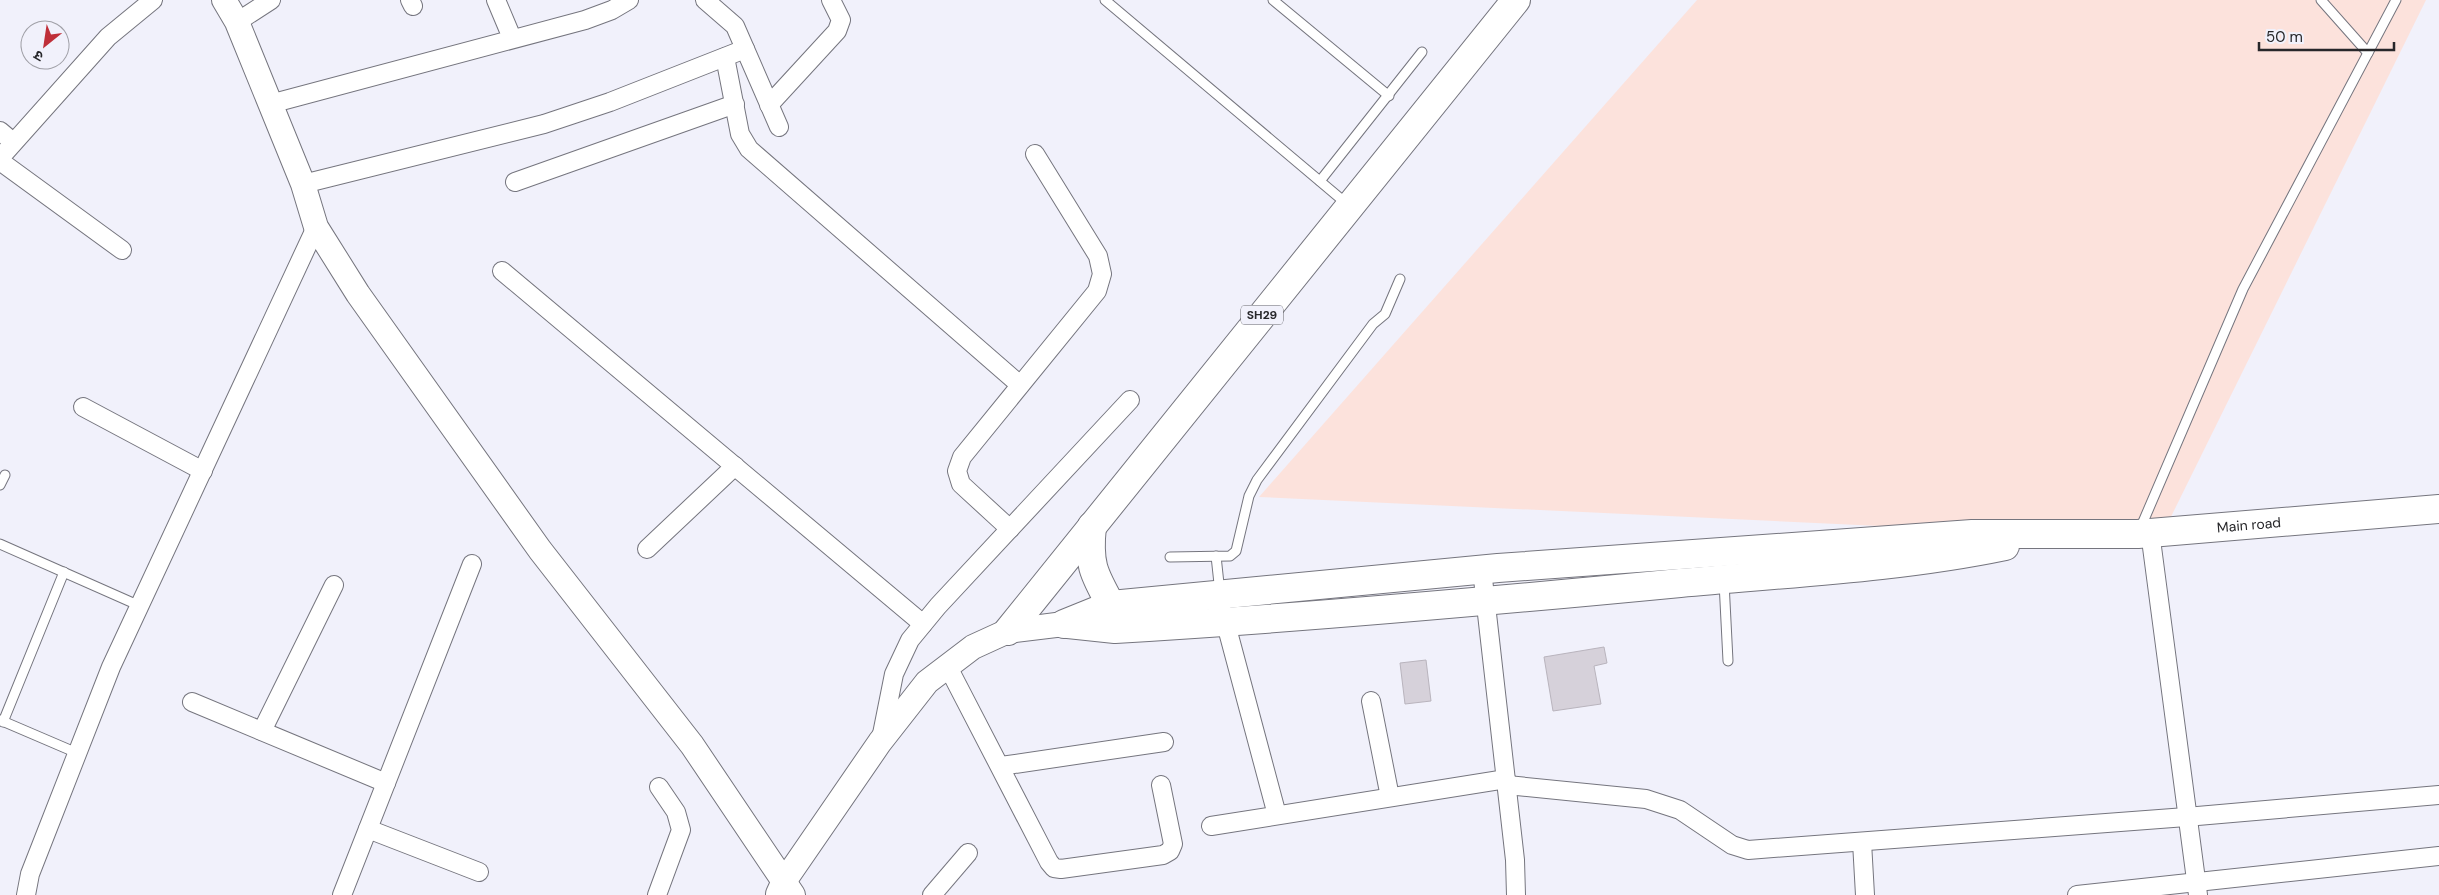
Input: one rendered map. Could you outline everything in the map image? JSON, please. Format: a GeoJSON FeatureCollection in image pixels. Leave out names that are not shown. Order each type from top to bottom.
{"type":"FeatureCollection","features":[{"type":"Feature","properties":{"kind":"main road"},"geometry":{"type":"LineString","coordinates":[[224,0],[237,22],[303,184],[316,227],[358,294],[540,550],[692,745],[774,865],[784,891]]}},
{"type":"Feature","properties":{"kind":"main road","name":"SH29"},"geometry":{"type":"LineString","coordinates":[[1008,631],[1516,0]]}},
{"type":"Feature","properties":{"kind":"main road","name":"Main road"},"geometry":{"type":"LineString","coordinates":[[2058,535],[2144,532],[2439,508]]}},
{"type":"Feature","properties":{"kind":"main road"},"geometry":{"type":"LineString","coordinates":[[1092,526],[1089,552],[1092,566],[1111,605]]}},
{"type":"Feature","properties":{"kind":"main road"},"geometry":{"type":"LineString","coordinates":[[1064,624],[1111,605],[1482,570],[1972,534],[2058,535]]}},
{"type":"Feature","properties":{"kind":"main road"},"geometry":{"type":"LineString","coordinates":[[784,891],[880,742],[927,682],[973,647],[1008,631],[1064,624],[1115,629],[1486,602],[1974,553],[2058,535]]}},
{"type":"Feature","properties":{"kind":"street"},"geometry":{"type":"LineString","coordinates":[[122,250],[0,159],[6,137],[108,37],[153,0]]}},
{"type":"Feature","properties":{"kind":"street"},"geometry":{"type":"LineString","coordinates":[[237,22],[271,0]]}},
{"type":"Feature","properties":{"kind":"street"},"geometry":{"type":"LineString","coordinates":[[496,0],[512,38]]}},
{"type":"Feature","properties":{"kind":"street"},"geometry":{"type":"LineString","coordinates":[[270,104],[585,20],[612,10],[629,0]]}},
{"type":"Feature","properties":{"kind":"street"},"geometry":{"type":"LineString","coordinates":[[769,105],[837,31],[841,20],[831,0]]}},
{"type":"Feature","properties":{"kind":"street"},"geometry":{"type":"LineString","coordinates":[[714,4],[735,26],[779,127]]}},
{"type":"Feature","properties":{"kind":"street"},"geometry":{"type":"LineString","coordinates":[[303,184],[544,124],[610,102],[745,49]]}},
{"type":"Feature","properties":{"kind":"street"},"geometry":{"type":"LineString","coordinates":[[725,57],[740,134],[749,149],[1020,385]]}},
{"type":"Feature","properties":{"kind":"street"},"geometry":{"type":"LineString","coordinates":[[515,182],[735,104]]}},
{"type":"Feature","properties":{"kind":"street"},"geometry":{"type":"LineString","coordinates":[[1010,529],[962,484],[957,471],[962,456],[1097,291],[1102,274],[1098,256],[1035,154]]}},
{"type":"Feature","properties":{"kind":"street"},"geometry":{"type":"LineString","coordinates":[[26,895],[30,874],[111,668],[316,227]]}},
{"type":"Feature","properties":{"kind":"street"},"geometry":{"type":"LineString","coordinates":[[502,272],[923,624]]}},
{"type":"Feature","properties":{"kind":"street"},"geometry":{"type":"LineString","coordinates":[[880,742],[894,674],[910,640],[1130,400]]}},
{"type":"Feature","properties":{"kind":"street"},"geometry":{"type":"LineString","coordinates":[[83,406],[203,471]]}},
{"type":"Feature","properties":{"kind":"street"},"geometry":{"type":"LineString","coordinates":[[647,549],[735,466]]}},
{"type":"Feature","properties":{"kind":"street"},"geometry":{"type":"LineString","coordinates":[[2144,532],[2197,889]]}},
{"type":"Feature","properties":{"kind":"street"},"geometry":{"type":"LineString","coordinates":[[342,895],[472,564]]}},
{"type":"Feature","properties":{"kind":"street"},"geometry":{"type":"LineString","coordinates":[[1482,570],[1516,860],[1516,895]]}},
{"type":"Feature","properties":{"kind":"street"},"geometry":{"type":"LineString","coordinates":[[262,731],[334,585]]}},
{"type":"Feature","properties":{"kind":"street"},"geometry":{"type":"LineString","coordinates":[[1220,595],[1224,622],[1277,815]]}},
{"type":"Feature","properties":{"kind":"street"},"geometry":{"type":"LineString","coordinates":[[947,665],[1001,766],[1049,862],[1054,868],[1061,869],[1163,855],[1170,851],[1173,844],[1161,785]]}},
{"type":"Feature","properties":{"kind":"street"},"geometry":{"type":"LineString","coordinates":[[1371,701],[1390,797]]}},
{"type":"Feature","properties":{"kind":"street"},"geometry":{"type":"LineString","coordinates":[[192,702],[386,783]]}},
{"type":"Feature","properties":{"kind":"street"},"geometry":{"type":"LineString","coordinates":[[1001,766],[1164,742]]}},
{"type":"Feature","properties":{"kind":"street"},"geometry":{"type":"LineString","coordinates":[[1211,826],[1390,797],[1507,782],[1646,799],[1680,810],[1732,845],[1748,850],[2186,817],[2439,795]]}},
{"type":"Feature","properties":{"kind":"street"},"geometry":{"type":"LineString","coordinates":[[657,895],[681,830],[676,812],[659,787]]}},
{"type":"Feature","properties":{"kind":"street"},"geometry":{"type":"LineString","coordinates":[[368,829],[479,872]]}},
{"type":"Feature","properties":{"kind":"street"},"geometry":{"type":"LineString","coordinates":[[1862,842],[1865,895]]}},
{"type":"Feature","properties":{"kind":"street"},"geometry":{"type":"LineString","coordinates":[[932,895],[968,853]]}},
{"type":"Feature","properties":{"kind":"street"},"geometry":{"type":"LineString","coordinates":[[2077,895],[2197,889],[2439,856]]}},
{"type":"Feature","properties":{"kind":"lane"},"geometry":{"type":"LineString","coordinates":[[1105,0],[1349,206]]}},
{"type":"Feature","properties":{"kind":"lane"},"geometry":{"type":"LineString","coordinates":[[1273,0],[1389,96]]}},
{"type":"Feature","properties":{"kind":"lane"},"geometry":{"type":"LineString","coordinates":[[2321,0],[2368,53]]}},
{"type":"Feature","properties":{"kind":"lane"},"geometry":{"type":"LineString","coordinates":[[2144,532],[2243,289],[2396,0]]}},
{"type":"Feature","properties":{"kind":"lane"},"geometry":{"type":"LineString","coordinates":[[1320,181],[1422,52]]}},
{"type":"Feature","properties":{"kind":"lane"},"geometry":{"type":"LineString","coordinates":[[1170,557],[1230,556],[1236,551],[1249,496],[1257,480],[1373,324],[1385,314],[1400,279]]}},
{"type":"Feature","properties":{"kind":"lane"},"geometry":{"type":"LineString","coordinates":[[0,486],[5,474]]}},
{"type":"Feature","properties":{"kind":"lane"},"geometry":{"type":"LineString","coordinates":[[0,544],[140,606]]}},
{"type":"Feature","properties":{"kind":"lane"},"geometry":{"type":"LineString","coordinates":[[1216,556],[1220,595]]}},
{"type":"Feature","properties":{"kind":"lane"},"geometry":{"type":"LineString","coordinates":[[64,572],[2,721],[77,753]]}},
{"type":"Feature","properties":{"kind":"lane"},"geometry":{"type":"LineString","coordinates":[[1723,579],[1728,662]]}},
{"type":"Feature","properties":{"kind":"shaded area"},"geometry":{"type":"Polygon","coordinates":[[[1697,0],[2426,0],[2160,539],[1259,497],[1697,0]]]}},
{"type":"Feature","properties":{"kind":"building"},"geometry":{"type":"Polygon","coordinates":[[[1604,647],[1607,663],[1594,666],[1601,704],[1553,711],[1544,657],[1604,647]]]}},
{"type":"Feature","properties":{"kind":"building"},"geometry":{"type":"Polygon","coordinates":[[[1426,660],[1431,701],[1405,704],[1400,663],[1426,660]]]}}]}
